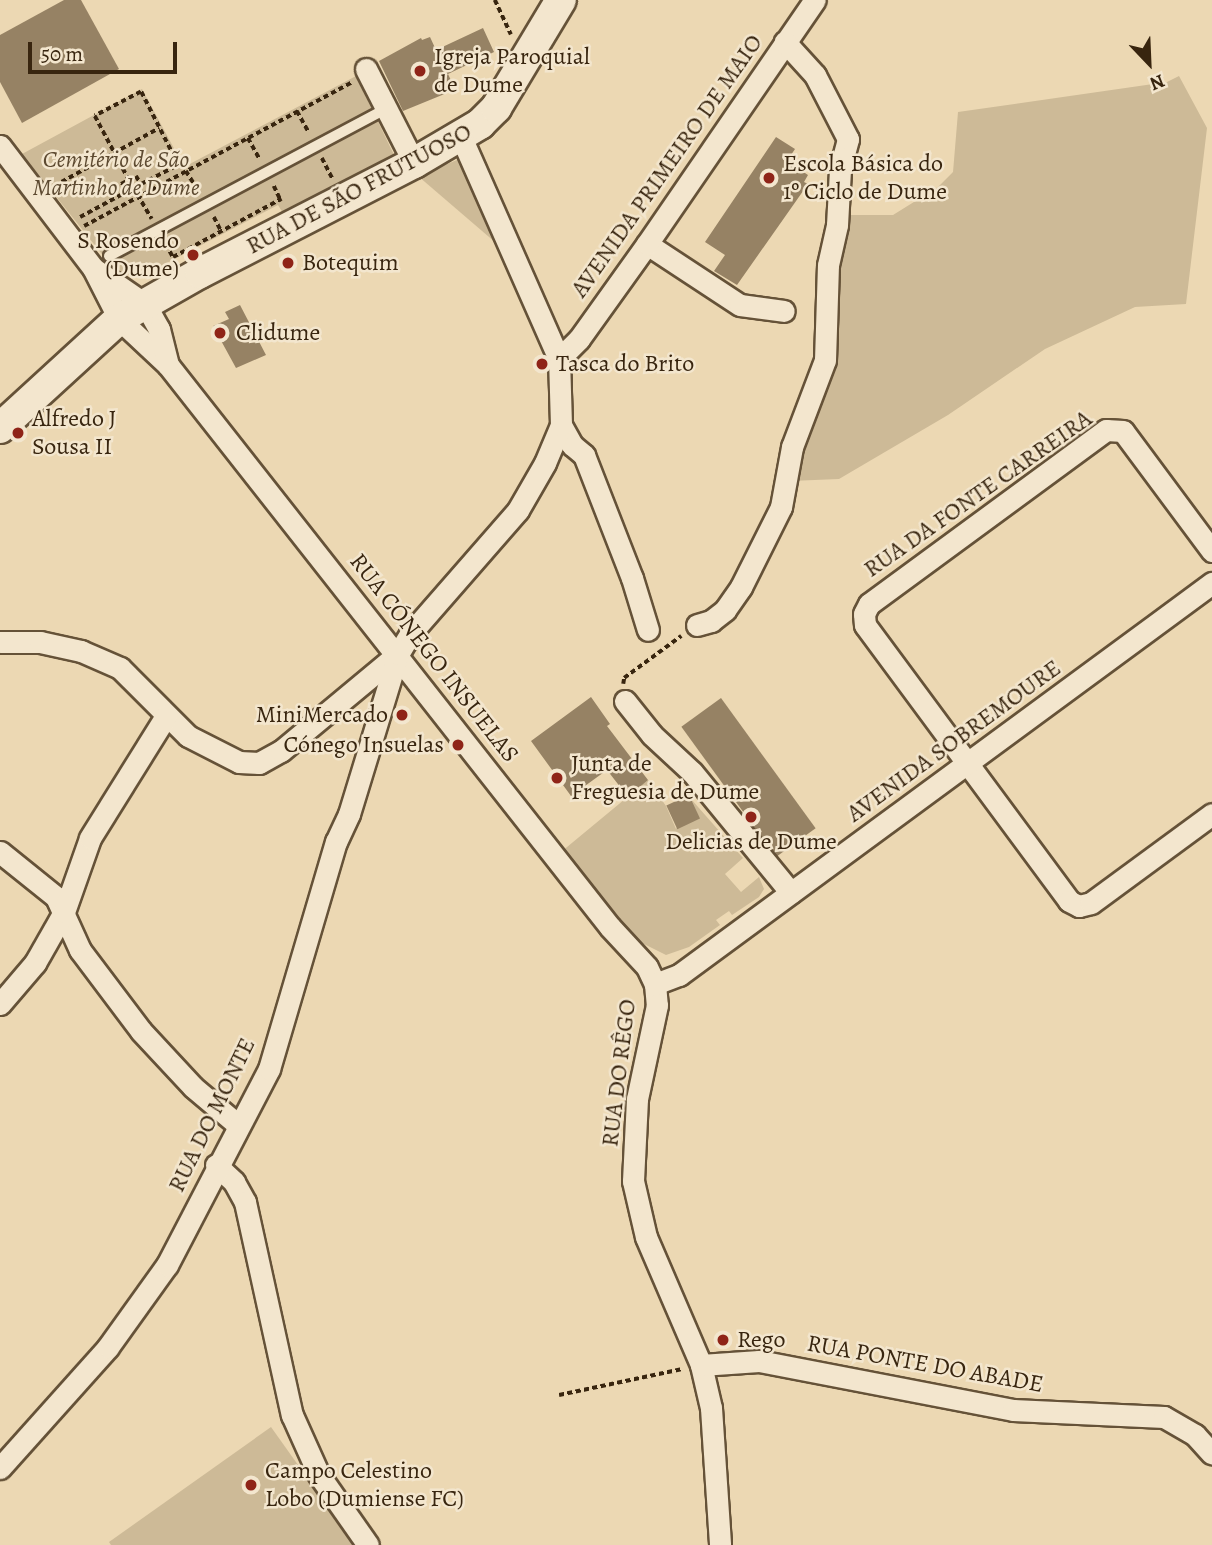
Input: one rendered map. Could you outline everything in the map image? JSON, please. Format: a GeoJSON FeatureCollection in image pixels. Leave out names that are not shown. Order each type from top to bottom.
{"type":"FeatureCollection","features":[{"type":"Feature","properties":{"kind":"street","name":"RUA DE SÃO FRUTUOSO"},"geometry":{"type":"LineString","coordinates":[[0,428],[119,319],[414,163],[480,124],[496,108],[522,60],[561,0]]}},
{"type":"Feature","properties":{"kind":"street","name":"AVENIDA PRIMEIRO DE MAIO"},"geometry":{"type":"LineString","coordinates":[[559,359],[579,338],[647,244],[815,0]]}},
{"type":"Feature","properties":{"kind":"street"},"geometry":{"type":"LineString","coordinates":[[697,625],[711,621],[725,610],[741,587],[781,507],[792,446],[825,360],[828,265],[837,225],[841,169],[848,139],[815,75],[785,42]]}},
{"type":"Feature","properties":{"kind":"street"},"geometry":{"type":"LineString","coordinates":[[366,69],[414,163]]}},
{"type":"Feature","properties":{"kind":"street"},"geometry":{"type":"LineString","coordinates":[[0,642],[40,642],[81,651],[110,663],[120,668],[188,736],[239,762],[259,763],[281,751],[398,654],[410,634],[518,510],[545,464],[561,425],[559,359],[461,137]]}},
{"type":"Feature","properties":{"kind":"street"},"geometry":{"type":"LineString","coordinates":[[2,155],[101,262],[145,304]]}},
{"type":"Feature","properties":{"kind":"street"},"geometry":{"type":"LineString","coordinates":[[647,244],[740,305],[785,311]]}},
{"type":"Feature","properties":{"kind":"street","name":"RUA CÓNEGO INSUELAS"},"geometry":{"type":"LineString","coordinates":[[101,262],[119,319],[168,365],[398,654],[610,927],[647,967],[655,984]]}},
{"type":"Feature","properties":{"kind":"street","name":"RUA CÓNEGO INSUELAS"},"geometry":{"type":"LineString","coordinates":[[145,304],[159,329],[168,365]]}},
{"type":"Feature","properties":{"kind":"street"},"geometry":{"type":"LineString","coordinates":[[561,425],[572,445],[584,455],[632,578],[648,630]]}},
{"type":"Feature","properties":{"kind":"street","name":"RUA DA FONTE CARREIRA"},"geometry":{"type":"LineString","coordinates":[[968,763],[865,625],[864,614],[869,604],[1106,430],[1123,431],[1212,551]]}},
{"type":"Feature","properties":{"kind":"street","name":"AVENIDA SOBREMOURE"},"geometry":{"type":"LineString","coordinates":[[655,984],[679,975],[1212,583]]}},
{"type":"Feature","properties":{"kind":"street","name":"RUA DO MONTE"},"geometry":{"type":"LineString","coordinates":[[0,1468],[108,1347],[160,1275],[269,1069],[336,842],[349,814],[398,654]]}},
{"type":"Feature","properties":{"kind":"street"},"geometry":{"type":"LineString","coordinates":[[625,701],[652,735],[692,772],[791,893]]}},
{"type":"Feature","properties":{"kind":"street"},"geometry":{"type":"LineString","coordinates":[[1,1000],[35,963],[64,912],[90,838],[166,716]]}},
{"type":"Feature","properties":{"kind":"street"},"geometry":{"type":"LineString","coordinates":[[968,763],[1069,901],[1079,906],[1090,903],[1212,814]]}},
{"type":"Feature","properties":{"kind":"street"},"geometry":{"type":"LineString","coordinates":[[0,852],[46,886],[64,912],[80,950],[142,1031],[193,1087],[238,1125]]}},
{"type":"Feature","properties":{"kind":"street","name":"RUA DO RÊGO"},"geometry":{"type":"LineString","coordinates":[[655,984],[657,1005],[637,1099],[633,1181],[646,1237],[701,1366],[711,1408],[720,1545]]}},
{"type":"Feature","properties":{"kind":"street"},"geometry":{"type":"LineString","coordinates":[[216,1165],[234,1182],[245,1202],[292,1415],[319,1475],[368,1545]]}},
{"type":"Feature","properties":{"kind":"street","name":"RUA PONTE DO ABADE"},"geometry":{"type":"LineString","coordinates":[[701,1366],[759,1361],[1013,1410],[1164,1417],[1195,1435],[1212,1454]]}},
{"type":"Feature","properties":{"kind":"lane"},"geometry":{"type":"LineString","coordinates":[[101,262],[386,109]]}},
{"type":"Feature","properties":{"kind":"path"},"geometry":{"type":"LineString","coordinates":[[495,0],[522,60]]}},
{"type":"Feature","properties":{"kind":"path"},"geometry":{"type":"LineString","coordinates":[[78,218],[126,192],[121,184],[129,180],[136,176],[141,184],[178,164],[141,92],[96,116],[129,180],[138,195]]}},
{"type":"Feature","properties":{"kind":"path"},"geometry":{"type":"LineString","coordinates":[[51,187],[159,128]]}},
{"type":"Feature","properties":{"kind":"path"},"geometry":{"type":"LineString","coordinates":[[173,257],[281,199]]}},
{"type":"Feature","properties":{"kind":"path"},"geometry":{"type":"LineString","coordinates":[[625,701],[622,689],[624,678],[697,625]]}},
{"type":"Feature","properties":{"kind":"path"},"geometry":{"type":"LineString","coordinates":[[559,1395],[701,1366]]}},
{"type":"Feature","properties":{"kind":"green space","name":"Cemitério de São Martinho de Dume"},"geometry":{"type":"Polygon","coordinates":[[[356,76],[395,157],[284,215],[278,205],[144,275],[129,275],[113,268],[22,154],[142,89],[184,167],[356,76]]]}},
{"type":"Feature","properties":{"kind":"green space"},"geometry":{"type":"Polygon","coordinates":[[[1179,76],[1207,128],[1186,304],[1135,307],[1045,349],[948,415],[839,479],[790,481],[822,381],[834,266],[844,215],[893,215],[938,187],[953,172],[958,112],[1167,82],[1179,76]]]}},
{"type":"Feature","properties":{"kind":"green space"},"geometry":{"type":"Polygon","coordinates":[[[469,155],[517,261],[418,176],[469,155]]]}},
{"type":"Feature","properties":{"kind":"green space"},"geometry":{"type":"Polygon","coordinates":[[[648,780],[666,806],[676,829],[691,799],[743,858],[725,874],[741,892],[759,877],[764,889],[759,897],[732,915],[729,911],[716,920],[720,925],[689,947],[666,955],[630,937],[561,852],[648,780]]]}},
{"type":"Feature","properties":{"kind":"green space","name":"Campo Celestino Lobo (Dumiense FC)"},"geometry":{"type":"Polygon","coordinates":[[[271,1427],[355,1545],[111,1545],[109,1542],[271,1427]]]}},
{"type":"Feature","properties":{"kind":"building"},"geometry":{"type":"Polygon","coordinates":[[[64,0],[81,0],[119,69],[22,123],[0,82],[0,35],[64,0]]]}},
{"type":"Feature","properties":{"kind":"building","name":"Igreja Paroquial de Dume"},"geometry":{"type":"Polygon","coordinates":[[[483,28],[494,52],[448,74],[454,87],[446,90],[447,93],[403,111],[379,61],[421,38],[430,37],[436,50],[483,28]]]}},
{"type":"Feature","properties":{"kind":"building"},"geometry":{"type":"Polygon","coordinates":[[[776,137],[795,149],[787,161],[808,175],[804,182],[808,184],[737,285],[714,271],[725,255],[705,242],[776,137]]]}},
{"type":"Feature","properties":{"kind":"building"},"geometry":{"type":"Polygon","coordinates":[[[240,305],[266,355],[236,368],[213,326],[229,319],[225,312],[240,305]]]}},
{"type":"Feature","properties":{"kind":"building"},"geometry":{"type":"Polygon","coordinates":[[[591,697],[610,724],[607,726],[648,780],[628,797],[607,770],[571,796],[531,741],[591,697]]]}},
{"type":"Feature","properties":{"kind":"building"},"geometry":{"type":"Polygon","coordinates":[[[721,698],[816,828],[776,857],[681,727],[721,698]]]}},
{"type":"Feature","properties":{"kind":"building"},"geometry":{"type":"Polygon","coordinates":[[[689,795],[700,819],[677,829],[666,806],[689,795]]]}},
{"type":"Feature","properties":{"kind":"place","name":"Igreja Paroquial de Dume"},"geometry":{"type":"Point","coordinates":[420,71]}},
{"type":"Feature","properties":{"kind":"place","name":"Escola Básica do 1º Ciclo de Dume"},"geometry":{"type":"Point","coordinates":[769,178]}},
{"type":"Feature","properties":{"kind":"place","name":"S Rosendo (Dume)"},"geometry":{"type":"Point","coordinates":[193,255]}},
{"type":"Feature","properties":{"kind":"place","name":"Botequim"},"geometry":{"type":"Point","coordinates":[288,263]}},
{"type":"Feature","properties":{"kind":"place","name":"Clidume"},"geometry":{"type":"Point","coordinates":[220,333]}},
{"type":"Feature","properties":{"kind":"place","name":"Tasca do Brito"},"geometry":{"type":"Point","coordinates":[542,364]}},
{"type":"Feature","properties":{"kind":"place","name":"Alfredo J Sousa II"},"geometry":{"type":"Point","coordinates":[18,433]}},
{"type":"Feature","properties":{"kind":"place","name":"MiniMercado"},"geometry":{"type":"Point","coordinates":[402,715]}},
{"type":"Feature","properties":{"kind":"place","name":"Cónego Insuelas"},"geometry":{"type":"Point","coordinates":[458,745]}},
{"type":"Feature","properties":{"kind":"place","name":"Junta de Freguesia de Dume"},"geometry":{"type":"Point","coordinates":[557,778]}},
{"type":"Feature","properties":{"kind":"place","name":"Delicias de Dume"},"geometry":{"type":"Point","coordinates":[751,817]}},
{"type":"Feature","properties":{"kind":"place","name":"Rego"},"geometry":{"type":"Point","coordinates":[723,1340]}},
{"type":"Feature","properties":{"kind":"place","name":"Campo Celestino Lobo (Dumiense FC)"},"geometry":{"type":"Point","coordinates":[251,1485]}}]}
